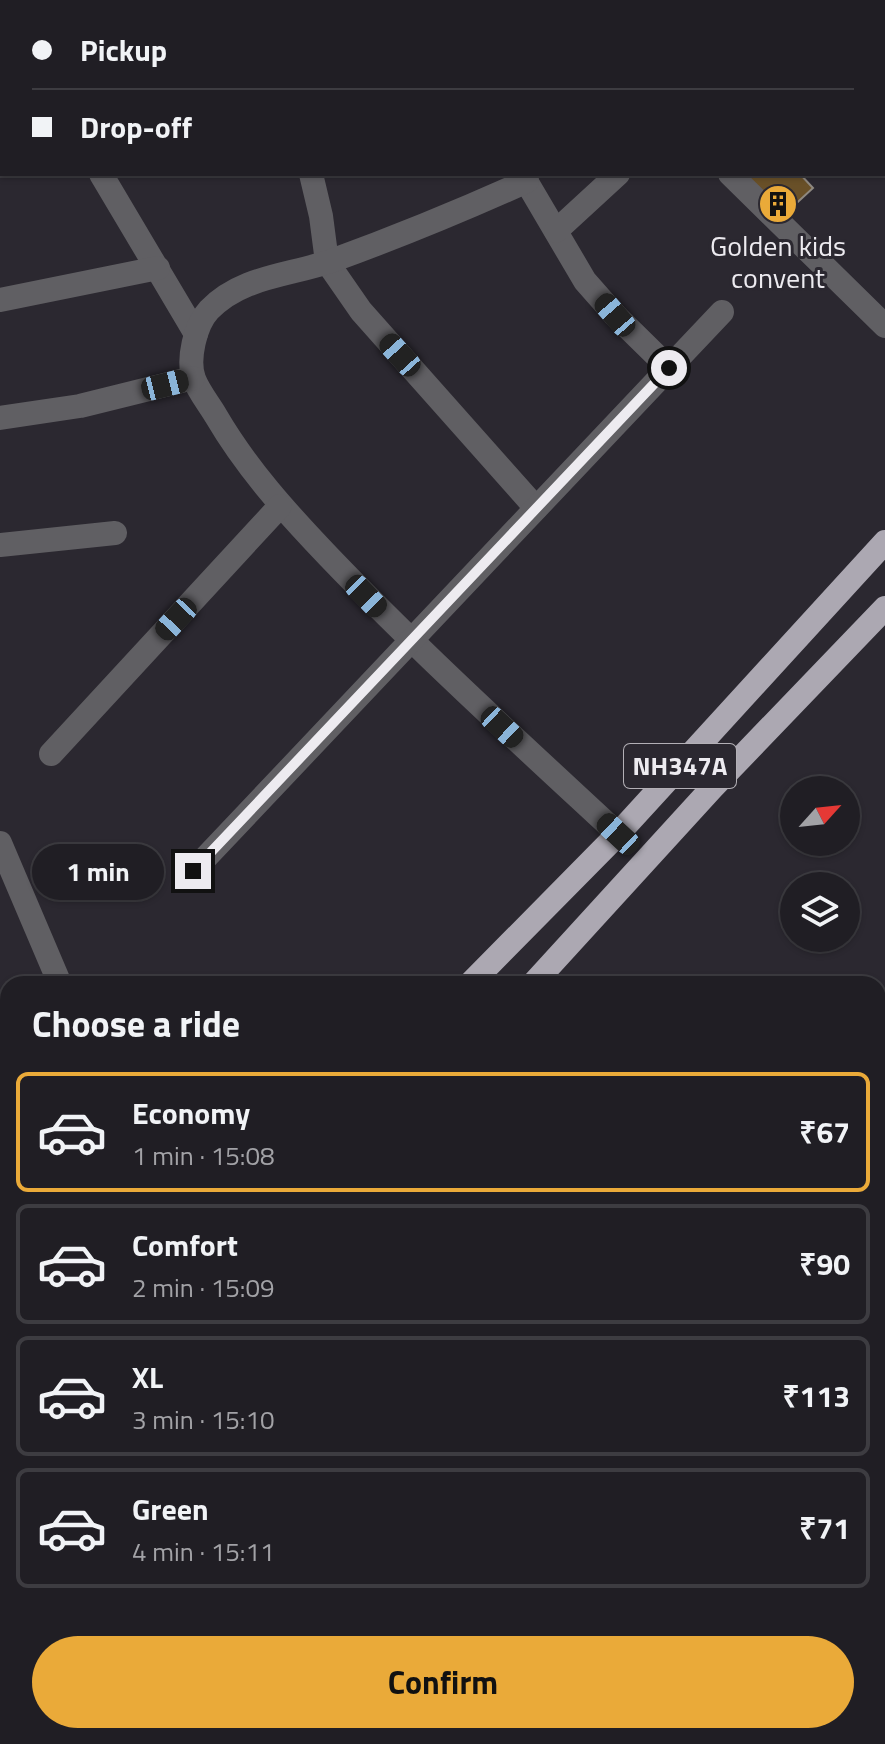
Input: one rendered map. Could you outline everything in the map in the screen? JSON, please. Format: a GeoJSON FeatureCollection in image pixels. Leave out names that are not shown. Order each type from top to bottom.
{"type":"FeatureCollection","features":[{"type":"Feature","properties":{"kind":"highway","name":"NH347A"},"geometry":{"type":"LineString","coordinates":[[478,976],[618,834],[885,542]]}},
{"type":"Feature","properties":{"kind":"highway","name":"NH347A"},"geometry":{"type":"LineString","coordinates":[[540,976],[713,787],[885,608]]}},
{"type":"Feature","properties":{"kind":"street"},"geometry":{"type":"LineString","coordinates":[[102,176],[196,334]]}},
{"type":"Feature","properties":{"kind":"street"},"geometry":{"type":"LineString","coordinates":[[311,176],[327,262],[361,311],[536,508]]}},
{"type":"Feature","properties":{"kind":"street"},"geometry":{"type":"LineString","coordinates":[[556,231],[616,176]]}},
{"type":"Feature","properties":{"kind":"street"},"geometry":{"type":"LineString","coordinates":[[732,176],[885,326]]}},
{"type":"Feature","properties":{"kind":"street"},"geometry":{"type":"LineString","coordinates":[[618,834],[409,641],[280,506],[249,468],[193,378],[193,353],[196,334],[206,313],[246,283],[327,262],[456,213],[525,178],[585,281],[669,368]]}},
{"type":"Feature","properties":{"kind":"street"},"geometry":{"type":"LineString","coordinates":[[0,300],[158,268]]}},
{"type":"Feature","properties":{"kind":"street"},"geometry":{"type":"LineString","coordinates":[[193,871],[722,312]]}},
{"type":"Feature","properties":{"kind":"street"},"geometry":{"type":"LineString","coordinates":[[0,418],[80,406],[193,378]]}},
{"type":"Feature","properties":{"kind":"street"},"geometry":{"type":"LineString","coordinates":[[51,754],[280,506]]}},
{"type":"Feature","properties":{"kind":"street"},"geometry":{"type":"LineString","coordinates":[[0,545],[115,533]]}},
{"type":"Feature","properties":{"kind":"street"},"geometry":{"type":"LineString","coordinates":[[0,843],[57,976]]}},
{"type":"Feature","properties":{"kind":"building","name":"Golden kids convent"},"geometry":{"type":"Polygon","coordinates":[[[732,176],[802,176],[813,188],[777,221],[732,176]]]}},
{"type":"Feature","properties":{"kind":"place","name":"Golden kids convent"},"geometry":{"type":"Point","coordinates":[778,204]}},
{"type":"Feature","properties":{"kind":"route"},"geometry":{"type":"LineString","coordinates":[[193,871],[669,368]]}}]}
